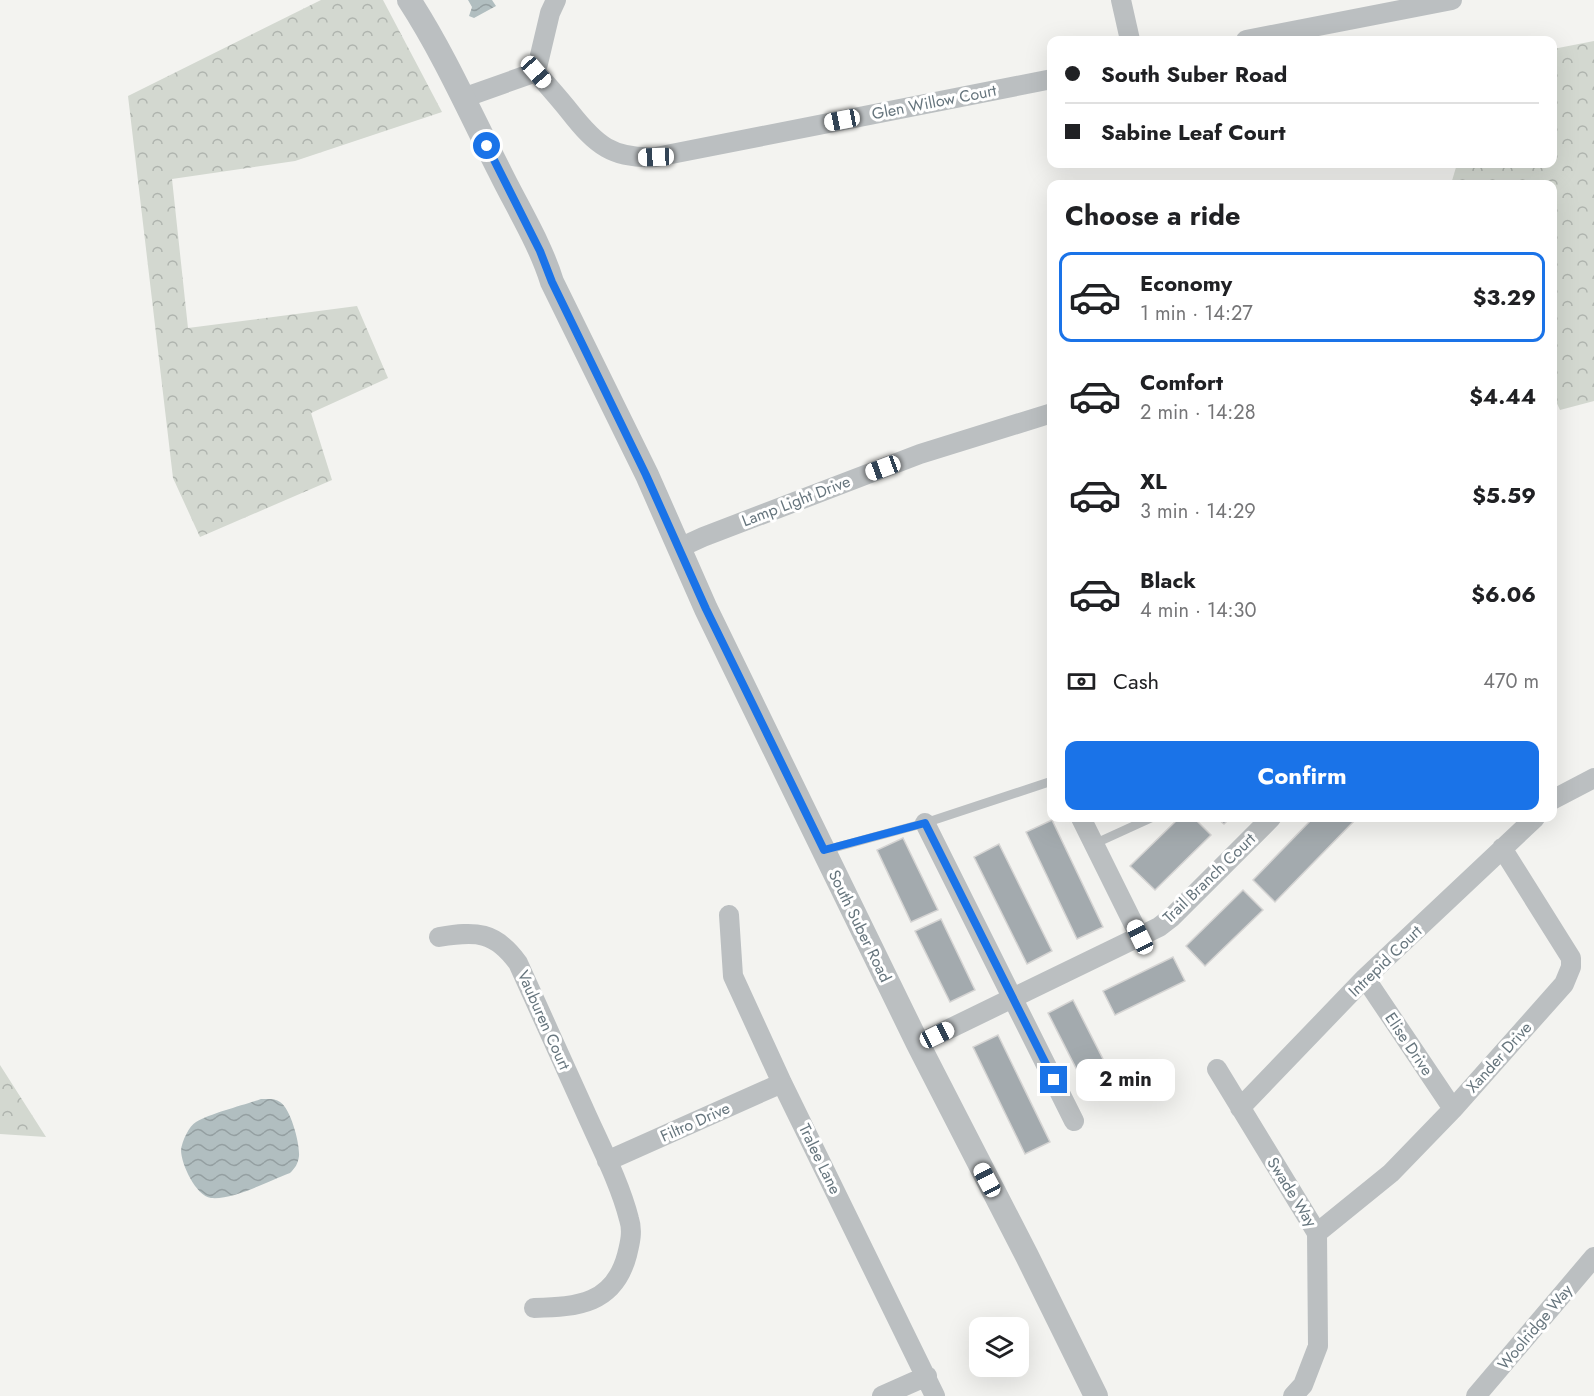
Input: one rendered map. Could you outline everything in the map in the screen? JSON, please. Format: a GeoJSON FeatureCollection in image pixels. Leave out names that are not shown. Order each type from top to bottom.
{"type":"FeatureCollection","features":[{"type":"Feature","properties":{"kind":"street","name":"South Suber Road"},"geometry":{"type":"LineString","coordinates":[[409,0],[423,21],[540,251],[552,282],[918,1044],[1096,1396]]}},
{"type":"Feature","properties":{"kind":"street"},"geometry":{"type":"LineString","coordinates":[[462,98],[536,72],[550,13],[556,0]]}},
{"type":"Feature","properties":{"kind":"street"},"geometry":{"type":"LineString","coordinates":[[1121,0],[1129,36]]}},
{"type":"Feature","properties":{"kind":"street"},"geometry":{"type":"LineString","coordinates":[[1267,36],[1452,0]]}},
{"type":"Feature","properties":{"kind":"street","name":"Glen Willow Court"},"geometry":{"type":"LineString","coordinates":[[536,72],[594,140],[618,154],[638,158],[656,157],[1047,80]]}},
{"type":"Feature","properties":{"kind":"street","name":"Lamp Light Drive"},"geometry":{"type":"LineString","coordinates":[[679,548],[920,454],[1047,415]]}},
{"type":"Feature","properties":{"kind":"street"},"geometry":{"type":"LineString","coordinates":[[1557,797],[1594,778]]}},
{"type":"Feature","properties":{"kind":"street"},"geometry":{"type":"LineString","coordinates":[[1083,822],[1140,937]]}},
{"type":"Feature","properties":{"kind":"street","name":"Trail Branch Court"},"geometry":{"type":"LineString","coordinates":[[918,1044],[1140,937],[1172,917],[1267,822]]}},
{"type":"Feature","properties":{"kind":"street","name":"Intrepid Court"},"geometry":{"type":"LineString","coordinates":[[1240,1108],[1365,978],[1531,822]]}},
{"type":"Feature","properties":{"kind":"street"},"geometry":{"type":"LineString","coordinates":[[925,823],[1074,1121]]}},
{"type":"Feature","properties":{"kind":"street","name":"Xander Drive"},"geometry":{"type":"LineString","coordinates":[[1317,1233],[1391,1173],[1453,1109],[1564,984],[1571,967],[1571,958],[1502,848]]}},
{"type":"Feature","properties":{"kind":"street","name":"Tralee Lane"},"geometry":{"type":"LineString","coordinates":[[729,915],[733,976],[782,1083],[935,1396]]}},
{"type":"Feature","properties":{"kind":"street","name":"Vauburen Court"},"geometry":{"type":"LineString","coordinates":[[438,937],[476,934],[493,939],[508,948],[518,963],[607,1161],[629,1219],[631,1240],[619,1275],[602,1295],[586,1303],[567,1308],[534,1308]]}},
{"type":"Feature","properties":{"kind":"street","name":"Elise Drive"},"geometry":{"type":"LineString","coordinates":[[1365,978],[1453,1109]]}},
{"type":"Feature","properties":{"kind":"street","name":"Swade Way"},"geometry":{"type":"LineString","coordinates":[[1217,1069],[1317,1233],[1318,1346],[1303,1385],[1293,1396]]}},
{"type":"Feature","properties":{"kind":"street","name":"Filtro Drive"},"geometry":{"type":"LineString","coordinates":[[607,1161],[782,1083]]}},
{"type":"Feature","properties":{"kind":"street","name":"Woolridge Way"},"geometry":{"type":"LineString","coordinates":[[1480,1395],[1594,1257]]}},
{"type":"Feature","properties":{"kind":"street"},"geometry":{"type":"LineString","coordinates":[[882,1396],[927,1376]]}},
{"type":"Feature","properties":{"kind":"lane"},"geometry":{"type":"LineString","coordinates":[[824,850],[925,823],[1047,783]]}},
{"type":"Feature","properties":{"kind":"lane"},"geometry":{"type":"LineString","coordinates":[[1094,844],[1142,822]]}},
{"type":"Feature","properties":{"kind":"green space"},"geometry":{"type":"Polygon","coordinates":[[[321,0],[383,0],[442,112],[295,161],[172,179],[188,328],[357,306],[388,378],[311,413],[332,480],[200,537],[173,478],[128,96],[321,0]]]}},
{"type":"Feature","properties":{"kind":"green space"},"geometry":{"type":"Polygon","coordinates":[[[1594,41],[1594,401],[1560,410],[1557,404],[1557,180],[1452,180],[1456,168],[1557,168],[1557,48],[1594,41]]]}},
{"type":"Feature","properties":{"kind":"green space"},"geometry":{"type":"Polygon","coordinates":[[[0,1065],[46,1137],[0,1134],[0,1065]]]}},
{"type":"Feature","properties":{"kind":"water"},"geometry":{"type":"Polygon","coordinates":[[[468,0],[492,0],[496,6],[474,18],[469,16],[472,7],[468,0]]]}},
{"type":"Feature","properties":{"kind":"water"},"geometry":{"type":"Polygon","coordinates":[[[261,1099],[278,1101],[288,1112],[298,1143],[299,1156],[296,1166],[290,1173],[240,1193],[220,1198],[205,1196],[190,1178],[182,1156],[181,1150],[188,1130],[202,1119],[261,1099]]]}},
{"type":"Feature","properties":{"kind":"building"},"geometry":{"type":"Polygon","coordinates":[[[1048,822],[1053,822],[1103,927],[1077,939],[1026,832],[1048,822]]]}},
{"type":"Feature","properties":{"kind":"building"},"geometry":{"type":"Polygon","coordinates":[[[1175,822],[1198,822],[1211,835],[1155,890],[1130,866],[1175,822]]]}},
{"type":"Feature","properties":{"kind":"building"},"geometry":{"type":"Polygon","coordinates":[[[1309,822],[1353,822],[1275,902],[1253,880],[1309,822]]]}},
{"type":"Feature","properties":{"kind":"building"},"geometry":{"type":"Polygon","coordinates":[[[903,838],[938,910],[911,922],[877,850],[903,838]]]}},
{"type":"Feature","properties":{"kind":"building"},"geometry":{"type":"Polygon","coordinates":[[[999,844],[1052,951],[1027,964],[974,857],[999,844]]]}},
{"type":"Feature","properties":{"kind":"building"},"geometry":{"type":"Polygon","coordinates":[[[1243,890],[1263,910],[1205,966],[1186,946],[1243,890]]]}},
{"type":"Feature","properties":{"kind":"building"},"geometry":{"type":"Polygon","coordinates":[[[941,919],[975,990],[950,1002],[915,931],[941,919]]]}},
{"type":"Feature","properties":{"kind":"building"},"geometry":{"type":"Polygon","coordinates":[[[1173,957],[1185,981],[1115,1015],[1103,991],[1173,957]]]}},
{"type":"Feature","properties":{"kind":"building"},"geometry":{"type":"Polygon","coordinates":[[[1073,1000],[1108,1069],[1083,1082],[1048,1013],[1073,1000]]]}},
{"type":"Feature","properties":{"kind":"building"},"geometry":{"type":"Polygon","coordinates":[[[998,1035],[1050,1142],[1025,1154],[973,1047],[998,1035]]]}},
{"type":"Feature","properties":{"kind":"route"},"geometry":{"type":"LineString","coordinates":[[487,146],[540,251],[552,282],[646,475],[706,609],[824,850],[925,823],[1054,1080]]}}]}
